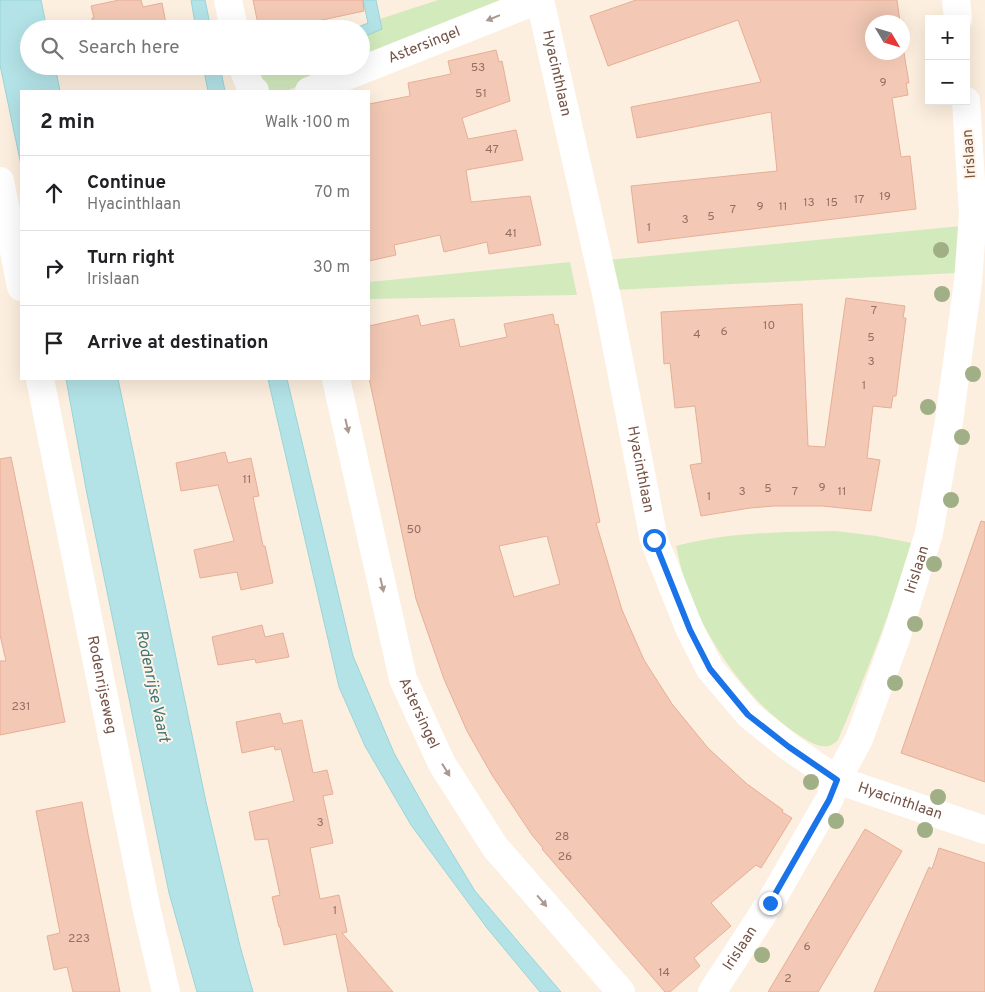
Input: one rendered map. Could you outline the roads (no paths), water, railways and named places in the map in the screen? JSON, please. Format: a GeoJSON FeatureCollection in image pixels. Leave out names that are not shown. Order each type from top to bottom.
{"type":"FeatureCollection","features":[{"type":"Feature","properties":{"kind":"street"},"geometry":{"type":"LineString","coordinates":[[228,0],[232,20]]}},
{"type":"Feature","properties":{"kind":"street","name":"Astersingel"},"geometry":{"type":"LineString","coordinates":[[370,67],[539,0]]}},
{"type":"Feature","properties":{"kind":"street","name":"Hyacinthlaan"},"geometry":{"type":"LineString","coordinates":[[539,0],[602,272],[654,540],[690,630],[710,669],[748,715],[789,747],[837,780],[985,830]]}},
{"type":"Feature","properties":{"kind":"street"},"geometry":{"type":"LineString","coordinates":[[956,0],[958,15]]}},
{"type":"Feature","properties":{"kind":"street"},"geometry":{"type":"LineString","coordinates":[[246,75],[254,90]]}},
{"type":"Feature","properties":{"kind":"street","name":"Astersingel"},"geometry":{"type":"LineString","coordinates":[[313,90],[350,75]]}},
{"type":"Feature","properties":{"kind":"street","name":"Irislaan"},"geometry":{"type":"LineString","coordinates":[[712,992],[770,903],[829,800],[837,780],[859,739],[896,638],[929,533],[949,421],[968,282],[973,214],[966,105]]}},
{"type":"Feature","properties":{"kind":"street"},"geometry":{"type":"LineString","coordinates":[[0,181],[20,282]]}},
{"type":"Feature","properties":{"kind":"street","name":"Rodenrijseweg"},"geometry":{"type":"LineString","coordinates":[[40,380],[147,911],[166,992]]}},
{"type":"Feature","properties":{"kind":"street","name":"Astersingel"},"geometry":{"type":"LineString","coordinates":[[336,380],[403,679],[442,764],[495,847],[621,992]]}},
{"type":"Feature","properties":{"kind":"water"},"geometry":{"type":"Polygon","coordinates":[[[0,0],[41,0],[45,20],[20,20],[20,75],[57,75],[60,90],[20,90],[20,160],[0,65],[0,0]]]}},
{"type":"Feature","properties":{"kind":"water"},"geometry":{"type":"Polygon","coordinates":[[[191,0],[205,0],[209,20],[194,20],[191,0]]]}},
{"type":"Feature","properties":{"kind":"water"},"geometry":{"type":"Polygon","coordinates":[[[363,0],[376,0],[382,29],[370,34],[370,20],[367,20],[363,0]]]}},
{"type":"Feature","properties":{"kind":"water"},"geometry":{"type":"Polygon","coordinates":[[[205,75],[222,75],[225,90],[208,90],[205,75]]]}},
{"type":"Feature","properties":{"kind":"water","name":"Rodenrijse Vaart"},"geometry":{"type":"Polygon","coordinates":[[[66,380],[118,380],[206,802],[240,946],[253,992],[197,992],[169,893],[87,494],[66,380]]]}},
{"type":"Feature","properties":{"kind":"water"},"geometry":{"type":"Polygon","coordinates":[[[268,380],[287,380],[353,656],[394,753],[475,891],[561,992],[540,992],[487,928],[411,825],[365,746],[339,687],[268,380]]]}}]}
